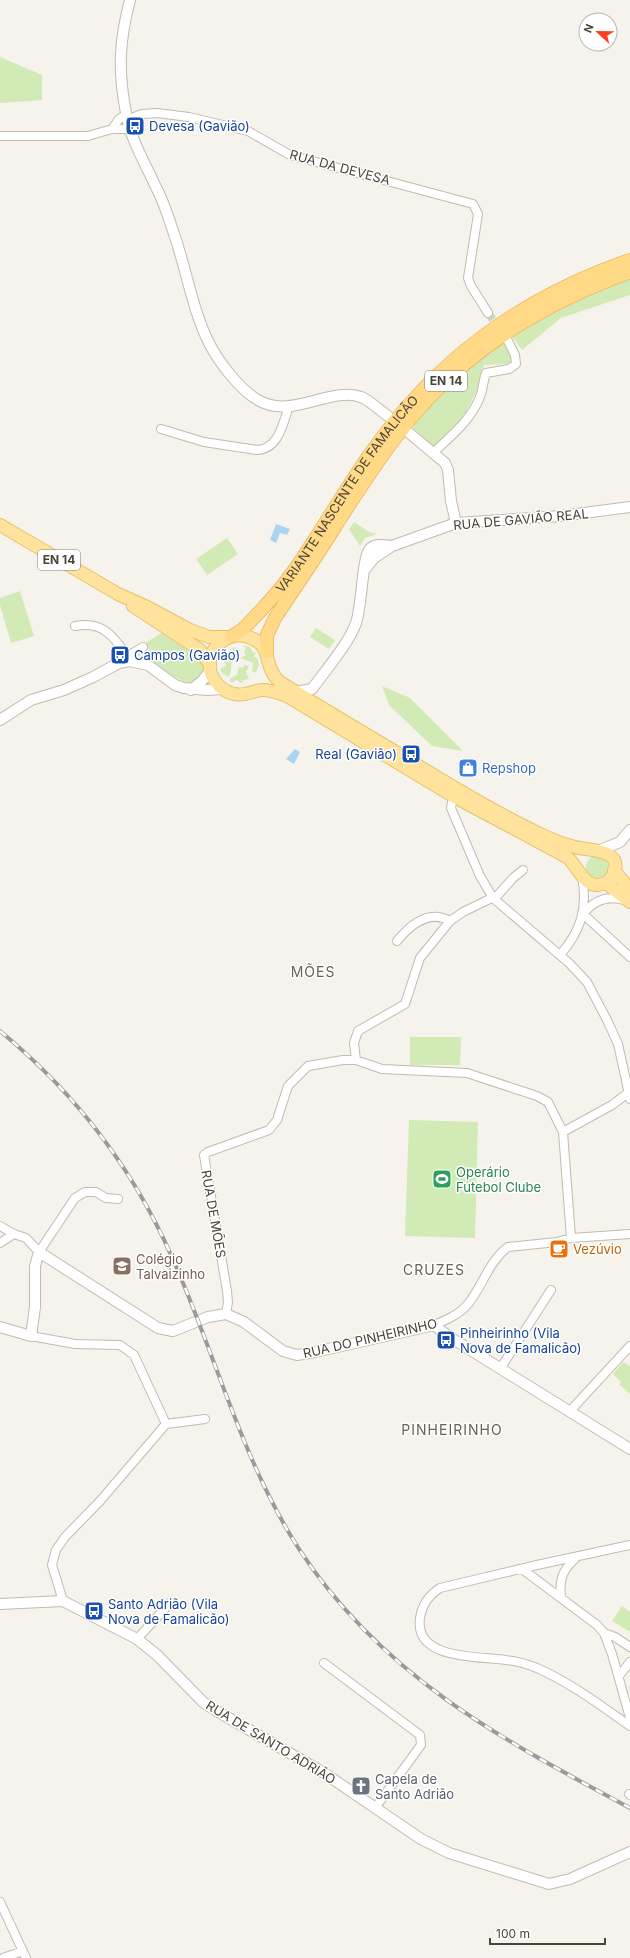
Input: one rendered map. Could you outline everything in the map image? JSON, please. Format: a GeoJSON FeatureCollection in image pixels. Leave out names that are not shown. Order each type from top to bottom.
{"type":"FeatureCollection","features":[{"type":"Feature","properties":{"kind":"highway","name":"VARIANTE NASCENTE DE FAMALICÃO"},"geometry":{"type":"LineString","coordinates":[[230,636],[242,630],[289,577],[368,456],[399,416],[435,377],[464,351],[521,310],[579,280],[630,260]]}},
{"type":"Feature","properties":{"kind":"highway","name":"VARIANTE NASCENTE DE FAMALICÃO"},"geometry":{"type":"LineString","coordinates":[[268,658],[267,635],[275,618],[377,463],[395,438],[430,397],[466,364],[498,338],[527,319],[594,285],[630,272]]}},
{"type":"Feature","properties":{"kind":"main road","name":"EN 14"},"geometry":{"type":"LineString","coordinates":[[0,526],[118,594],[200,634],[218,638],[244,635],[256,639],[268,658],[265,680],[253,691]]}},
{"type":"Feature","properties":{"kind":"main road","name":"EN 14"},"geometry":{"type":"LineString","coordinates":[[118,594],[143,614],[200,650],[210,668],[216,684],[222,689]]}},
{"type":"Feature","properties":{"kind":"main road","name":"EN 14"},"geometry":{"type":"LineString","coordinates":[[210,668],[214,648],[230,636]]}},
{"type":"Feature","properties":{"kind":"main road"},"geometry":{"type":"LineString","coordinates":[[268,658],[276,678],[296,692],[450,785],[538,833],[572,846],[597,850],[610,855],[614,868],[629,898]]}},
{"type":"Feature","properties":{"kind":"main road"},"geometry":{"type":"LineString","coordinates":[[222,689],[237,694],[253,691],[276,692],[287,696],[453,796],[562,854],[572,862],[586,881],[596,885],[606,883],[610,880],[614,868]]}},
{"type":"Feature","properties":{"kind":"main road"},"geometry":{"type":"LineString","coordinates":[[581,874],[581,860],[584,856],[597,850]]}},
{"type":"Feature","properties":{"kind":"main road"},"geometry":{"type":"LineString","coordinates":[[606,883],[629,898]]}},
{"type":"Feature","properties":{"kind":"street"},"geometry":{"type":"LineString","coordinates":[[130,0],[119,55],[121,85],[128,121],[155,183],[173,231],[206,336],[214,352],[226,369],[246,391],[259,401],[272,407],[289,406],[340,396],[354,396],[369,402],[388,416]]}},
{"type":"Feature","properties":{"kind":"street","name":"RUA DA DEVESA"},"geometry":{"type":"LineString","coordinates":[[128,121],[142,114],[157,113],[248,130],[290,155],[473,204],[478,214],[468,278],[471,286],[488,313]]}},
{"type":"Feature","properties":{"kind":"street"},"geometry":{"type":"LineString","coordinates":[[112,129],[119,119],[128,121]]}},
{"type":"Feature","properties":{"kind":"street"},"geometry":{"type":"LineString","coordinates":[[0,136],[88,136],[112,129],[128,121]]}},
{"type":"Feature","properties":{"kind":"street"},"geometry":{"type":"LineString","coordinates":[[434,452],[460,428],[470,414],[480,398],[487,372],[509,368],[516,364],[516,357],[508,341]]}},
{"type":"Feature","properties":{"kind":"street"},"geometry":{"type":"LineString","coordinates":[[161,429],[204,442],[265,450],[276,440],[289,406]]}},
{"type":"Feature","properties":{"kind":"street"},"geometry":{"type":"LineString","coordinates":[[408,432],[434,452],[445,463],[448,470],[456,522]]}},
{"type":"Feature","properties":{"kind":"street","name":"RUA DE GAVIÃO REAL"},"geometry":{"type":"LineString","coordinates":[[312,689],[353,630],[361,603],[365,569],[375,546],[392,546],[456,522],[561,516],[630,507]]}},
{"type":"Feature","properties":{"kind":"street"},"geometry":{"type":"LineString","coordinates":[[75,626],[86,624],[104,629],[115,638],[125,660]]}},
{"type":"Feature","properties":{"kind":"street"},"geometry":{"type":"LineString","coordinates":[[0,720],[31,700],[64,690],[93,677],[125,660],[143,647]]}},
{"type":"Feature","properties":{"kind":"street"},"geometry":{"type":"LineString","coordinates":[[125,660],[148,665],[175,685],[191,690],[222,689]]}},
{"type":"Feature","properties":{"kind":"street"},"geometry":{"type":"LineString","coordinates":[[191,690],[202,681],[210,668]]}},
{"type":"Feature","properties":{"kind":"street"},"geometry":{"type":"LineString","coordinates":[[296,692],[312,689],[316,704]]}},
{"type":"Feature","properties":{"kind":"street"},"geometry":{"type":"LineString","coordinates":[[453,796],[451,808],[480,876],[493,898],[560,954],[587,982],[610,1025],[620,1052],[629,1096],[563,1132]]}},
{"type":"Feature","properties":{"kind":"street"},"geometry":{"type":"LineString","coordinates":[[614,868],[620,842],[630,830]]}},
{"type":"Feature","properties":{"kind":"street"},"geometry":{"type":"LineString","coordinates":[[597,850],[620,842]]}},
{"type":"Feature","properties":{"kind":"street"},"geometry":{"type":"LineString","coordinates":[[523,870],[513,878],[498,895],[463,912],[450,921],[420,958],[405,1004],[358,1031],[354,1043],[356,1060],[382,1069],[467,1073],[537,1096],[548,1102],[563,1132],[571,1238]]}},
{"type":"Feature","properties":{"kind":"street"},"geometry":{"type":"LineString","coordinates":[[560,954],[574,937],[583,914],[586,897],[581,874]]}},
{"type":"Feature","properties":{"kind":"street"},"geometry":{"type":"LineString","coordinates":[[583,914],[588,908],[604,898],[629,898]]}},
{"type":"Feature","properties":{"kind":"street"},"geometry":{"type":"LineString","coordinates":[[583,914],[630,957]]}},
{"type":"Feature","properties":{"kind":"street"},"geometry":{"type":"LineString","coordinates":[[397,941],[422,919],[438,916],[450,921]]}},
{"type":"Feature","properties":{"kind":"street","name":"RUA DE MÕES"},"geometry":{"type":"LineString","coordinates":[[226,1314],[228,1302],[227,1291],[204,1156],[208,1152],[269,1130],[278,1120],[288,1086],[308,1066],[343,1060],[356,1060]]}},
{"type":"Feature","properties":{"kind":"street"},"geometry":{"type":"LineString","coordinates":[[31,1336],[35,1307],[35,1266],[39,1252],[75,1198],[85,1192],[96,1192],[106,1198],[118,1199]]}},
{"type":"Feature","properties":{"kind":"street"},"geometry":{"type":"LineString","coordinates":[[0,1226],[14,1234],[26,1238],[39,1252],[158,1328],[173,1331],[208,1317],[226,1314]]}},
{"type":"Feature","properties":{"kind":"street"},"geometry":{"type":"LineString","coordinates":[[0,1243],[14,1234]]}},
{"type":"Feature","properties":{"kind":"street","name":"RUA DO PINHEIRINHO"},"geometry":{"type":"LineString","coordinates":[[226,1314],[244,1322],[283,1351],[297,1355],[315,1352],[434,1325],[452,1316],[469,1304],[491,1266],[508,1247],[557,1242],[571,1238],[630,1234]]}},
{"type":"Feature","properties":{"kind":"street"},"geometry":{"type":"LineString","coordinates":[[500,1369],[551,1290]]}},
{"type":"Feature","properties":{"kind":"street"},"geometry":{"type":"LineString","coordinates":[[434,1325],[448,1336],[500,1369],[630,1449]]}},
{"type":"Feature","properties":{"kind":"street"},"geometry":{"type":"LineString","coordinates":[[0,1327],[31,1336],[75,1344],[120,1345],[129,1350],[134,1355],[166,1424]]}},
{"type":"Feature","properties":{"kind":"street"},"geometry":{"type":"LineString","coordinates":[[570,1411],[630,1346]]}},
{"type":"Feature","properties":{"kind":"street"},"geometry":{"type":"LineString","coordinates":[[0,1604],[63,1601],[52,1565],[56,1550],[65,1537],[100,1501],[166,1424],[205,1419]]}},
{"type":"Feature","properties":{"kind":"street"},"geometry":{"type":"LineString","coordinates":[[630,1545],[448,1586],[434,1592],[428,1599],[421,1613],[420,1625],[424,1637],[433,1646],[446,1653],[506,1660],[521,1663],[548,1673],[571,1685],[630,1726]]}},
{"type":"Feature","properties":{"kind":"street"},"geometry":{"type":"LineString","coordinates":[[561,1598],[560,1584],[564,1570],[576,1558]]}},
{"type":"Feature","properties":{"kind":"street"},"geometry":{"type":"LineString","coordinates":[[522,1569],[597,1625],[604,1633],[619,1676],[630,1718]]}},
{"type":"Feature","properties":{"kind":"street","name":"RUA DE SANTO ADRIÃO"},"geometry":{"type":"LineString","coordinates":[[63,1601],[137,1639],[157,1655],[204,1703],[324,1773],[421,1839],[444,1851],[549,1884],[570,1879],[630,1852]]}},
{"type":"Feature","properties":{"kind":"street"},"geometry":{"type":"LineString","coordinates":[[137,1639],[170,1603]]}},
{"type":"Feature","properties":{"kind":"street"},"geometry":{"type":"LineString","coordinates":[[604,1633],[615,1637],[630,1648]]}},
{"type":"Feature","properties":{"kind":"street"},"geometry":{"type":"LineString","coordinates":[[619,1676],[630,1662]]}},
{"type":"Feature","properties":{"kind":"street"},"geometry":{"type":"LineString","coordinates":[[324,1663],[420,1735],[422,1739],[421,1745],[375,1808]]}},
{"type":"Feature","properties":{"kind":"street"},"geometry":{"type":"LineString","coordinates":[[0,1902],[25,1955],[3,1958]]}},
{"type":"Feature","properties":{"kind":"green space"},"geometry":{"type":"Polygon","coordinates":[[[0,57],[42,75],[42,100],[0,103],[0,57]]]}},
{"type":"Feature","properties":{"kind":"green space"},"geometry":{"type":"Polygon","coordinates":[[[630,277],[630,295],[561,318],[522,350],[511,335],[538,318],[630,277]]]}},
{"type":"Feature","properties":{"kind":"green space"},"geometry":{"type":"Polygon","coordinates":[[[501,340],[513,357],[513,361],[507,364],[484,365],[478,388],[465,414],[434,447],[413,428],[430,402],[501,340]]]}},
{"type":"Feature","properties":{"kind":"green space"},"geometry":{"type":"Polygon","coordinates":[[[354,522],[369,532],[377,534],[365,538],[360,546],[349,529],[354,522]]]}},
{"type":"Feature","properties":{"kind":"green space"},"geometry":{"type":"Polygon","coordinates":[[[227,538],[238,554],[207,575],[196,559],[227,538]]]}},
{"type":"Feature","properties":{"kind":"green space"},"geometry":{"type":"Polygon","coordinates":[[[20,591],[34,636],[11,643],[0,605],[0,598],[20,591]]]}},
{"type":"Feature","properties":{"kind":"green space"},"geometry":{"type":"Polygon","coordinates":[[[316,628],[335,640],[329,649],[310,637],[316,628]]]}},
{"type":"Feature","properties":{"kind":"green space"},"geometry":{"type":"Polygon","coordinates":[[[162,633],[199,655],[205,674],[195,683],[187,682],[173,676],[153,662],[139,655],[150,650],[145,643],[162,633]]]}},
{"type":"Feature","properties":{"kind":"green space"},"geometry":{"type":"Polygon","coordinates":[[[242,645],[250,647],[253,652],[256,653],[254,656],[258,659],[259,665],[256,672],[252,672],[253,663],[240,658],[246,655],[244,652],[246,648],[242,645]]]}},
{"type":"Feature","properties":{"kind":"green space"},"geometry":{"type":"Polygon","coordinates":[[[234,647],[239,650],[234,654],[235,660],[231,664],[231,672],[228,677],[222,673],[220,669],[226,665],[223,660],[224,657],[230,653],[234,647]]]}},
{"type":"Feature","properties":{"kind":"green space"},"geometry":{"type":"Polygon","coordinates":[[[245,665],[249,666],[246,672],[249,679],[243,680],[242,684],[237,680],[231,683],[230,679],[237,675],[239,667],[243,668],[245,665]]]}},
{"type":"Feature","properties":{"kind":"green space"},"geometry":{"type":"Polygon","coordinates":[[[382,686],[410,698],[463,751],[432,746],[389,705],[382,686]]]}},
{"type":"Feature","properties":{"kind":"green space"},"geometry":{"type":"Polygon","coordinates":[[[597,856],[605,859],[608,867],[605,875],[597,878],[589,875],[586,867],[589,859],[597,856]]]}},
{"type":"Feature","properties":{"kind":"green space"},"geometry":{"type":"Polygon","coordinates":[[[410,1037],[461,1037],[460,1065],[410,1065],[410,1037]]]}},
{"type":"Feature","properties":{"kind":"green space","name":"Operário Futebol Clube"},"geometry":{"type":"Polygon","coordinates":[[[409,1120],[478,1122],[475,1238],[405,1236],[409,1120]]]}},
{"type":"Feature","properties":{"kind":"green space"},"geometry":{"type":"Polygon","coordinates":[[[623,1362],[630,1366],[630,1394],[619,1384],[621,1382],[613,1374],[623,1362]]]}},
{"type":"Feature","properties":{"kind":"green space"},"geometry":{"type":"Polygon","coordinates":[[[622,1606],[630,1612],[630,1632],[612,1621],[622,1606]]]}},
{"type":"Feature","properties":{"kind":"water"},"geometry":{"type":"Polygon","coordinates":[[[276,524],[290,529],[287,535],[280,533],[276,543],[270,540],[276,524]]]}},
{"type":"Feature","properties":{"kind":"water"},"geometry":{"type":"Polygon","coordinates":[[[295,749],[300,752],[294,764],[286,759],[295,749]]]}},
{"type":"Feature","properties":{"kind":"tunnel"},"geometry":{"type":"LineString","coordinates":[[488,313],[500,330]]}},
{"type":"Feature","properties":{"kind":"railway"},"geometry":{"type":"LineString","coordinates":[[0,1031],[52,1079],[76,1105],[99,1133],[138,1191],[171,1255],[187,1292],[230,1405],[261,1479],[279,1515],[299,1549],[332,1594],[368,1633],[406,1669],[447,1700],[490,1729],[630,1808]]}},
{"type":"Feature","properties":{"kind":"place","name":"Devesa (Gavião)"},"geometry":{"type":"Point","coordinates":[135,126]}},
{"type":"Feature","properties":{"kind":"place","name":"Campos (Gavião)"},"geometry":{"type":"Point","coordinates":[120,655]}},
{"type":"Feature","properties":{"kind":"place","name":"Real (Gavião)"},"geometry":{"type":"Point","coordinates":[411,754]}},
{"type":"Feature","properties":{"kind":"place","name":"Repshop"},"geometry":{"type":"Point","coordinates":[468,768]}},
{"type":"Feature","properties":{"kind":"place","name":"Operário Futebol Clube"},"geometry":{"type":"Point","coordinates":[442,1179]}},
{"type":"Feature","properties":{"kind":"place","name":"Vezúvio"},"geometry":{"type":"Point","coordinates":[559,1249]}},
{"type":"Feature","properties":{"kind":"place","name":"Colégio Talvaizinho"},"geometry":{"type":"Point","coordinates":[122,1266]}},
{"type":"Feature","properties":{"kind":"place","name":"Pinheirinho (Vila Nova de Famalicão)"},"geometry":{"type":"Point","coordinates":[446,1340]}},
{"type":"Feature","properties":{"kind":"place","name":"Santo Adrião (Vila Nova de Famalicão)"},"geometry":{"type":"Point","coordinates":[94,1611]}},
{"type":"Feature","properties":{"kind":"place","name":"Capela de Santo Adrião"},"geometry":{"type":"Point","coordinates":[361,1786]}},
{"type":"Feature","properties":{"kind":"district","name":"MÕES"},"geometry":{"type":"Point","coordinates":[313,972]}},
{"type":"Feature","properties":{"kind":"district","name":"CRUZES"},"geometry":{"type":"Point","coordinates":[434,1270]}},
{"type":"Feature","properties":{"kind":"district","name":"PINHEIRINHO"},"geometry":{"type":"Point","coordinates":[452,1430]}}]}
